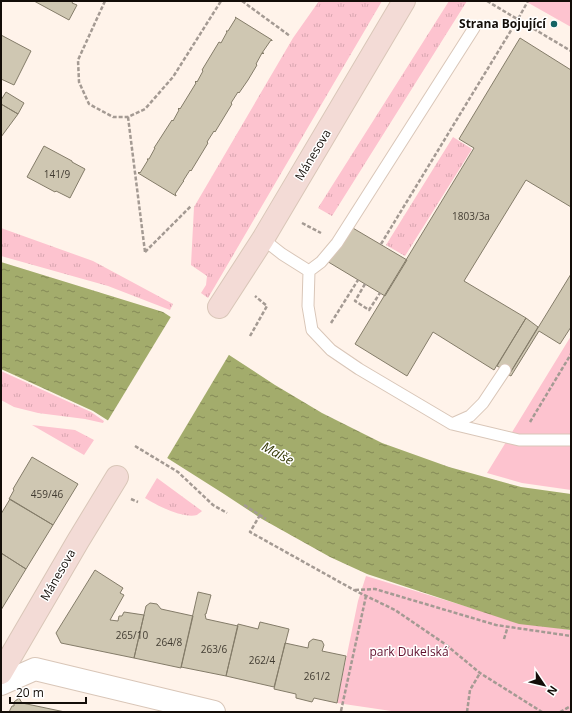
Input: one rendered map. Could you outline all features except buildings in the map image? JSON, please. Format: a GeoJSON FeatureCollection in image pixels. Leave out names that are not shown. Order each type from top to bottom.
{"type":"FeatureCollection","features":[{"type":"Feature","properties":{"kind":"main road","name":"Mánesova"},"geometry":{"type":"LineString","coordinates":[[219,307],[263,239],[404,1]]}},
{"type":"Feature","properties":{"kind":"main road","name":"Mánesova"},"geometry":{"type":"LineString","coordinates":[[1,673],[117,477]]}},
{"type":"Feature","properties":{"kind":"street"},"geometry":{"type":"LineString","coordinates":[[1,684],[35,669],[214,712]]}},
{"type":"Feature","properties":{"kind":"lane"},"geometry":{"type":"LineString","coordinates":[[474,28],[337,243],[320,262],[309,271],[308,306],[312,330],[331,350],[359,369],[452,424],[519,440],[571,440]]}},
{"type":"Feature","properties":{"kind":"lane"},"geometry":{"type":"LineString","coordinates":[[263,239],[282,254],[309,271]]}},
{"type":"Feature","properties":{"kind":"lane"},"geometry":{"type":"LineString","coordinates":[[452,424],[470,416],[483,403],[505,370]]}},
{"type":"Feature","properties":{"kind":"path"},"geometry":{"type":"LineString","coordinates":[[105,1],[78,60],[79,82],[89,104],[113,117],[128,117],[145,109],[173,77],[221,1]]}},
{"type":"Feature","properties":{"kind":"path"},"geometry":{"type":"LineString","coordinates":[[242,1],[290,36]]}},
{"type":"Feature","properties":{"kind":"path"},"geometry":{"type":"LineString","coordinates":[[487,1],[571,51]]}},
{"type":"Feature","properties":{"kind":"path"},"geometry":{"type":"LineString","coordinates":[[381,244],[528,1]]}},
{"type":"Feature","properties":{"kind":"path"},"geometry":{"type":"LineString","coordinates":[[128,117],[145,252],[191,206]]}},
{"type":"Feature","properties":{"kind":"path"},"geometry":{"type":"LineString","coordinates":[[302,223],[327,236]]}},
{"type":"Feature","properties":{"kind":"path"},"geometry":{"type":"LineString","coordinates":[[319,337],[326,330],[358,280]]}},
{"type":"Feature","properties":{"kind":"path"},"geometry":{"type":"LineString","coordinates":[[365,284],[355,301],[370,310],[380,293]]}},
{"type":"Feature","properties":{"kind":"path"},"geometry":{"type":"LineString","coordinates":[[250,336],[267,306],[255,296]]}},
{"type":"Feature","properties":{"kind":"path"},"geometry":{"type":"LineString","coordinates":[[530,422],[571,354]]}},
{"type":"Feature","properties":{"kind":"path"},"geometry":{"type":"LineString","coordinates":[[135,446],[178,472],[213,505],[227,513]]}},
{"type":"Feature","properties":{"kind":"path"},"geometry":{"type":"LineString","coordinates":[[244,505],[266,519]]}},
{"type":"Feature","properties":{"kind":"path"},"geometry":{"type":"LineString","coordinates":[[260,515],[250,532],[354,590],[395,610],[439,639],[480,673],[542,712]]}},
{"type":"Feature","properties":{"kind":"path"},"geometry":{"type":"LineString","coordinates":[[354,590],[375,589],[489,623],[571,636]]}},
{"type":"Feature","properties":{"kind":"path"},"geometry":{"type":"LineString","coordinates":[[341,711],[366,596]]}},
{"type":"Feature","properties":{"kind":"path"},"geometry":{"type":"LineString","coordinates":[[504,639],[508,626]]}},
{"type":"Feature","properties":{"kind":"path"},"geometry":{"type":"LineString","coordinates":[[467,712],[470,690],[480,673]]}},
{"type":"Feature","properties":{"kind":"path"},"geometry":{"type":"LineString","coordinates":[[560,712],[571,706]]}},
{"type":"Feature","properties":{"kind":"green space"},"geometry":{"type":"Polygon","coordinates":[[[319,1],[382,1],[208,298],[201,293],[206,285],[207,276],[191,265],[194,207],[293,38],[319,1]]]}},
{"type":"Feature","properties":{"kind":"green space"},"geometry":{"type":"Polygon","coordinates":[[[449,1],[467,1],[332,216],[318,208],[449,1]]]}},
{"type":"Feature","properties":{"kind":"green space"},"geometry":{"type":"Polygon","coordinates":[[[525,1],[571,1],[571,27],[525,1]]]}},
{"type":"Feature","properties":{"kind":"green space"},"geometry":{"type":"Polygon","coordinates":[[[453,137],[472,149],[405,256],[386,245],[453,137]]]}},
{"type":"Feature","properties":{"kind":"green space"},"geometry":{"type":"Polygon","coordinates":[[[1,228],[93,261],[173,304],[170,310],[108,286],[1,256],[1,228]]]}},
{"type":"Feature","properties":{"kind":"green space"},"geometry":{"type":"Polygon","coordinates":[[[571,336],[571,490],[522,483],[487,473],[571,336]]]}},
{"type":"Feature","properties":{"kind":"green space"},"geometry":{"type":"Polygon","coordinates":[[[1,371],[91,412],[104,421],[103,423],[85,419],[38,413],[14,407],[1,400],[1,371]]]}},
{"type":"Feature","properties":{"kind":"green space"},"geometry":{"type":"Polygon","coordinates":[[[32,425],[75,430],[94,440],[84,455],[32,425]]]}},
{"type":"Feature","properties":{"kind":"green space"},"geometry":{"type":"Polygon","coordinates":[[[157,478],[202,511],[197,515],[185,515],[163,508],[145,498],[157,478]]]}},
{"type":"Feature","properties":{"kind":"green space","name":"park Dukelská"},"geometry":{"type":"Polygon","coordinates":[[[366,576],[517,622],[571,630],[571,712],[398,712],[337,703],[358,601],[366,576]]]}},
{"type":"Feature","properties":{"kind":"water","name":"Malše"},"geometry":{"type":"Polygon","coordinates":[[[1,262],[163,312],[275,385],[322,413],[382,443],[449,467],[521,487],[571,494],[571,630],[519,624],[367,574],[330,557],[262,519],[93,411],[1,369],[1,262]]]}},
{"type":"Feature","properties":{"kind":"pier"},"geometry":{"type":"Polygon","coordinates":[[[172,315],[230,353],[166,460],[107,422],[172,315]]]}},
{"type":"Feature","properties":{"kind":"place","name":"Strana Bojující"},"geometry":{"type":"Point","coordinates":[554,24]}}]}
